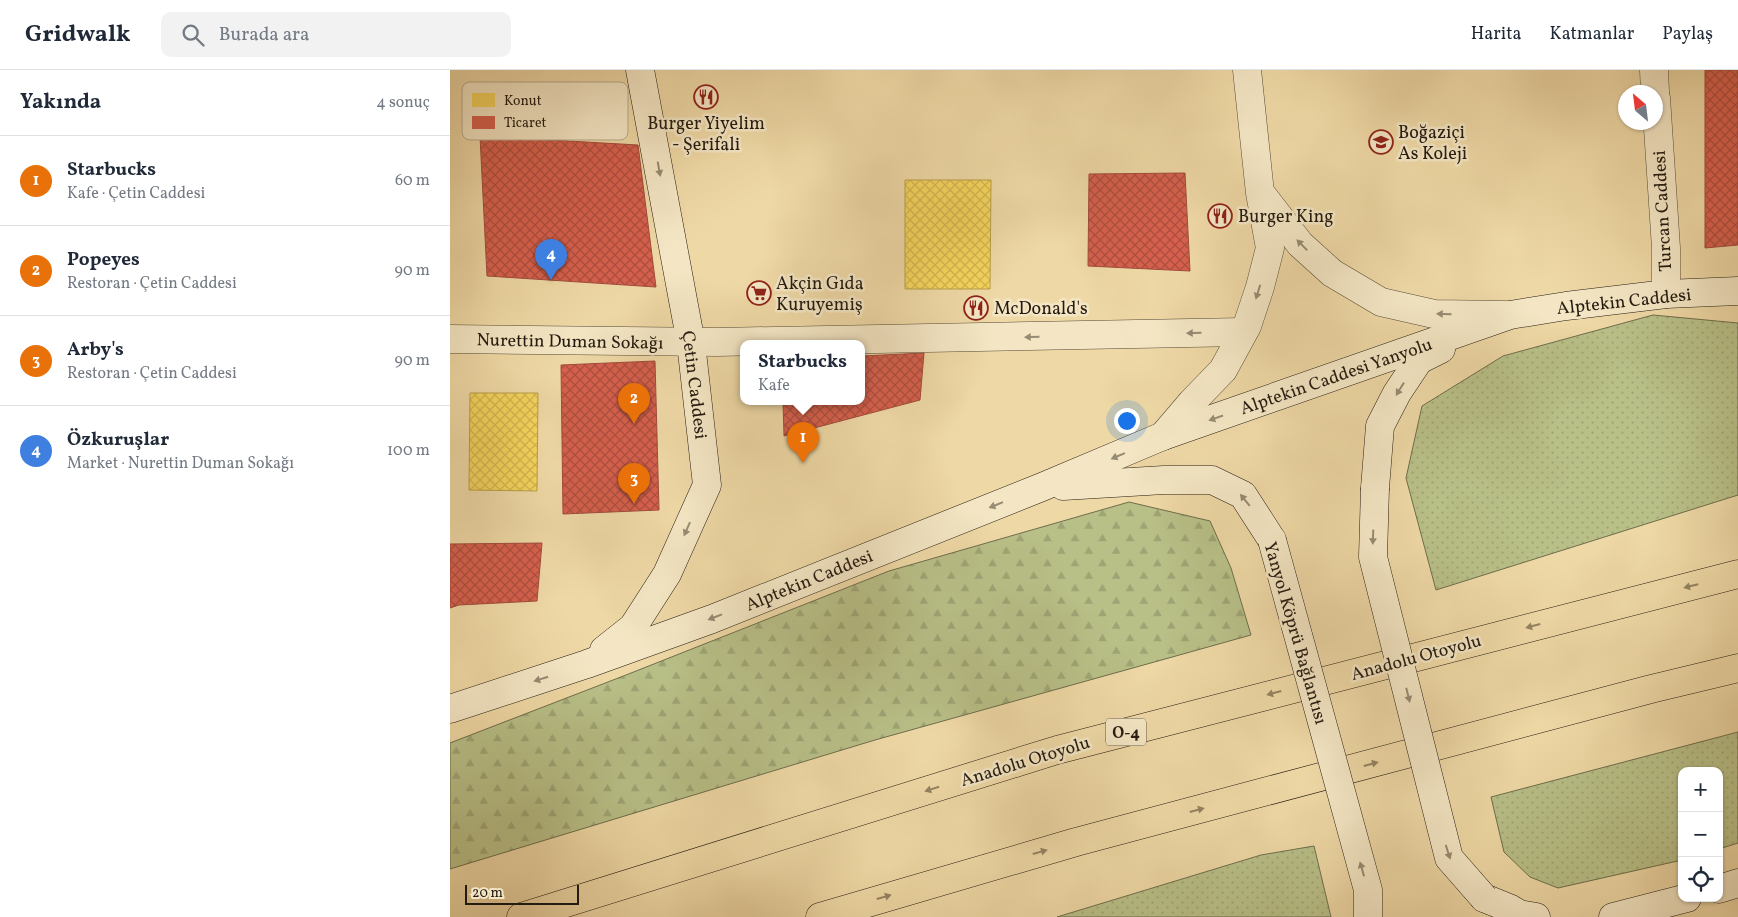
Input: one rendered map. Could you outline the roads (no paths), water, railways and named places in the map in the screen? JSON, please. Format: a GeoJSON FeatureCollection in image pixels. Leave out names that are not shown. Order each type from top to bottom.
{"type":"FeatureCollection","features":[{"type":"Feature","properties":{"kind":"highway","name":"Anadolu Otoyolu"},"geometry":{"type":"LineString","coordinates":[[521,917],[1057,750],[1738,574]]}},
{"type":"Feature","properties":{"kind":"highway"},"geometry":{"type":"LineString","coordinates":[[820,917],[1076,842],[1738,668]]}},
{"type":"Feature","properties":{"kind":"main road","name":"Çetin Caddesi"},"geometry":{"type":"LineString","coordinates":[[587,664],[633,628],[667,574],[707,485],[691,343],[640,70]]}},
{"type":"Feature","properties":{"kind":"main road"},"geometry":{"type":"LineString","coordinates":[[1163,436],[1223,370],[1247,326],[1270,248],[1260,193],[1247,70]]}},
{"type":"Feature","properties":{"kind":"main road"},"geometry":{"type":"LineString","coordinates":[[1654,70],[1655,85]]}},
{"type":"Feature","properties":{"kind":"main road","name":"Turcan Caddesi"},"geometry":{"type":"LineString","coordinates":[[1658,130],[1666,248],[1666,294]]}},
{"type":"Feature","properties":{"kind":"main road"},"geometry":{"type":"LineString","coordinates":[[1260,193],[1300,244],[1332,274],[1381,302],[1434,314],[1510,315]]}},
{"type":"Feature","properties":{"kind":"main road","name":"Alptekin Caddesi"},"geometry":{"type":"LineString","coordinates":[[1510,315],[1666,294],[1738,291]]}},
{"type":"Feature","properties":{"kind":"main road"},"geometry":{"type":"LineString","coordinates":[[1510,315],[1419,360],[1396,393],[1380,426],[1375,488],[1373,557],[1449,858],[1484,898],[1519,914],[1536,917]]}},
{"type":"Feature","properties":{"kind":"main road","name":"Alptekin Caddesi Yanyolu"},"geometry":{"type":"LineString","coordinates":[[1163,436],[1510,315]]}},
{"type":"Feature","properties":{"kind":"main road","name":"Nurettin Duman Sokağı"},"geometry":{"type":"LineString","coordinates":[[842,340],[1243,332]]}},
{"type":"Feature","properties":{"kind":"main road","name":"Nurettin Duman Sokağı"},"geometry":{"type":"LineString","coordinates":[[450,339],[740,342]]}},
{"type":"Feature","properties":{"kind":"main road","name":"Alptekin Caddesi"},"geometry":{"type":"LineString","coordinates":[[450,709],[587,664],[712,618],[1042,487],[1163,436]]}},
{"type":"Feature","properties":{"kind":"main road","name":"Yanyol Köprü Bağlantısı"},"geometry":{"type":"LineString","coordinates":[[1042,487],[1164,480],[1212,480],[1243,495],[1272,540],[1368,890],[1368,917]]}},
{"type":"Feature","properties":{"kind":"main road"},"geometry":{"type":"LineString","coordinates":[[1723,888],[1738,883]]}},
{"type":"Feature","properties":{"kind":"main road"},"geometry":{"type":"LineString","coordinates":[[1613,917],[1678,900]]}},
{"type":"Feature","properties":{"kind":"main road"},"geometry":{"type":"LineString","coordinates":[[1657,917],[1688,902]]}},
{"type":"Feature","properties":{"kind":"main road"},"geometry":{"type":"LineString","coordinates":[[1673,917],[1691,902]]}},
{"type":"Feature","properties":{"kind":"place","name":"Burger Yiyelim - Şerifali"},"geometry":{"type":"Point","coordinates":[706,97]}},
{"type":"Feature","properties":{"kind":"place","name":"Boğaziçi As Koleji"},"geometry":{"type":"Point","coordinates":[1381,142]}},
{"type":"Feature","properties":{"kind":"place","name":"Burger King"},"geometry":{"type":"Point","coordinates":[1220,216]}},
{"type":"Feature","properties":{"kind":"place","name":"Özkuruşlar"},"geometry":{"type":"Point","coordinates":[551,280]}},
{"type":"Feature","properties":{"kind":"place","name":"Akçin Gıda Kuruyemiş"},"geometry":{"type":"Point","coordinates":[759,293]}},
{"type":"Feature","properties":{"kind":"place","name":"McDonald's"},"geometry":{"type":"Point","coordinates":[976,308]}},
{"type":"Feature","properties":{"kind":"place","name":"Popeyes"},"geometry":{"type":"Point","coordinates":[634,424]}},
{"type":"Feature","properties":{"kind":"place","name":"Starbucks"},"geometry":{"type":"Point","coordinates":[803,463]}},
{"type":"Feature","properties":{"kind":"place","name":"Arby's"},"geometry":{"type":"Point","coordinates":[634,504]}}]}
